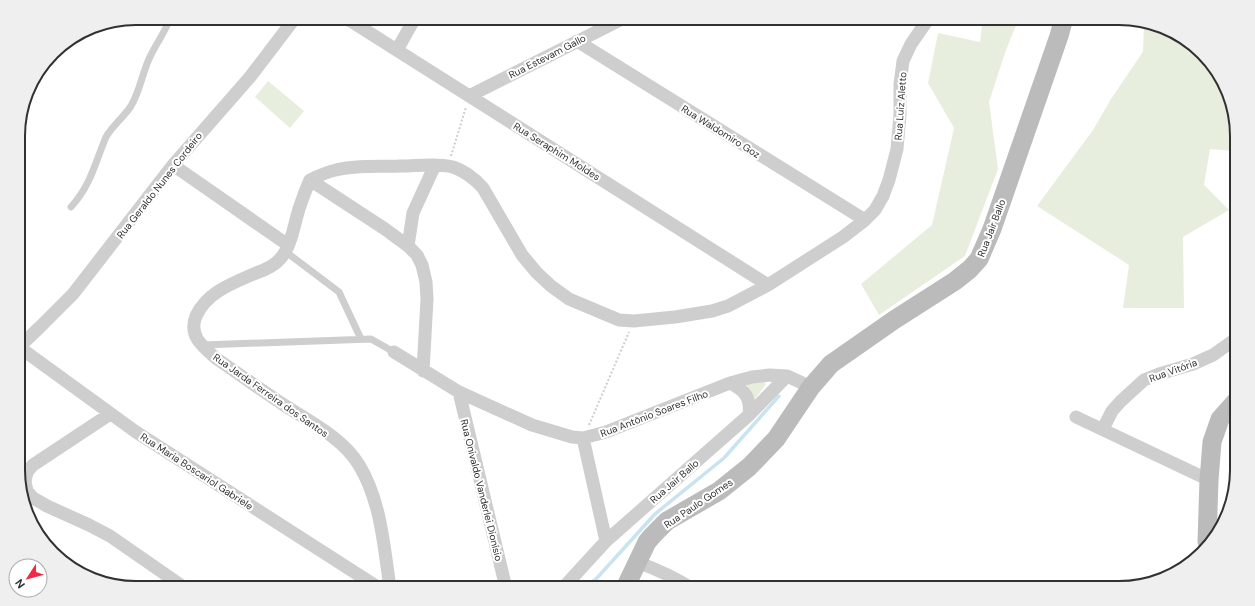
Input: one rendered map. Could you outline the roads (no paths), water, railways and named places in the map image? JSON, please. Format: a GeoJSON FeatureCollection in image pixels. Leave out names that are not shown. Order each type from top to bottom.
{"type":"FeatureCollection","features":[{"type":"Feature","properties":{"kind":"main road","name":"Rua Jair Ballo"},"geometry":{"type":"LineString","coordinates":[[811,387],[830,364],[954,281],[970,269],[979,259],[994,222],[1062,25]]}},
{"type":"Feature","properties":{"kind":"main road","name":"Rua Paulo Gomes"},"geometry":{"type":"LineString","coordinates":[[628,581],[647,542],[667,522],[719,491],[749,467],[776,439],[811,387]]}},
{"type":"Feature","properties":{"kind":"main road"},"geometry":{"type":"LineString","coordinates":[[1208,535],[1209,480],[1212,442],[1220,419],[1230,408]]}},
{"type":"Feature","properties":{"kind":"street","name":"Rua Geraldo Nunes Cordeiro"},"geometry":{"type":"LineString","coordinates":[[25,341],[73,294],[173,165],[250,76],[289,25]]}},
{"type":"Feature","properties":{"kind":"street","name":"Rua Seraphim Moldes"},"geometry":{"type":"LineString","coordinates":[[357,25],[768,285]]}},
{"type":"Feature","properties":{"kind":"street"},"geometry":{"type":"LineString","coordinates":[[398,50],[411,25]]}},
{"type":"Feature","properties":{"kind":"street","name":"Rua Estevam Gallo"},"geometry":{"type":"LineString","coordinates":[[469,96],[610,25]]}},
{"type":"Feature","properties":{"kind":"street","name":"Rua Luiz Aletto"},"geometry":{"type":"LineString","coordinates":[[768,285],[844,237],[875,210],[883,196],[889,180],[895,155],[900,115],[900,84],[903,61],[911,44],[923,25]]}},
{"type":"Feature","properties":{"kind":"street","name":"Rua Waldomiro Goz"},"geometry":{"type":"LineString","coordinates":[[577,41],[865,220]]}},
{"type":"Feature","properties":{"kind":"street"},"geometry":{"type":"LineString","coordinates":[[173,165],[287,249]]}},
{"type":"Feature","properties":{"kind":"street"},"geometry":{"type":"LineString","coordinates":[[408,246],[413,213],[441,166]]}},
{"type":"Feature","properties":{"kind":"street"},"geometry":{"type":"LineString","coordinates":[[423,371],[427,299],[426,282],[422,266],[417,255],[408,246],[310,180],[322,174],[336,170],[354,168],[453,167],[475,179],[484,188],[522,255],[537,273],[551,286],[569,300],[619,320],[634,321],[675,317],[712,311],[728,306],[768,285]]}},
{"type":"Feature","properties":{"kind":"street","name":"Rua Jarda Ferreira dos Santos"},"geometry":{"type":"LineString","coordinates":[[310,180],[300,206],[287,249],[278,261],[269,268],[220,289],[207,300],[199,311],[194,322],[194,332],[205,349],[217,359],[348,449],[368,482],[377,510],[389,581]]}},
{"type":"Feature","properties":{"kind":"street","name":"Rua Vitória"},"geometry":{"type":"LineString","coordinates":[[1103,429],[1112,410],[1144,380],[1193,364],[1213,355],[1230,343]]}},
{"type":"Feature","properties":{"kind":"street","name":"Rua Maria Boscariol Gabriele"},"geometry":{"type":"LineString","coordinates":[[25,351],[110,414],[368,581]]}},
{"type":"Feature","properties":{"kind":"street","name":"Rua Antônio Soares Filho"},"geometry":{"type":"LineString","coordinates":[[394,352],[459,392],[532,426],[572,437],[583,438],[606,432],[730,383],[752,376],[787,376],[811,387]]}},
{"type":"Feature","properties":{"kind":"street","name":"Rua Jair Ballo"},"geometry":{"type":"LineString","coordinates":[[569,581],[606,541],[749,415],[787,376]]}},
{"type":"Feature","properties":{"kind":"street"},"geometry":{"type":"LineString","coordinates":[[730,383],[741,388],[745,394],[750,406],[749,415]]}},
{"type":"Feature","properties":{"kind":"street","name":"Rua Onivaldo Vanderlei Dionísio"},"geometry":{"type":"LineString","coordinates":[[459,392],[504,581]]}},
{"type":"Feature","properties":{"kind":"street"},"geometry":{"type":"LineString","coordinates":[[26,479],[27,472],[33,465],[110,414]]}},
{"type":"Feature","properties":{"kind":"street"},"geometry":{"type":"LineString","coordinates":[[1076,417],[1209,480]]}},
{"type":"Feature","properties":{"kind":"street"},"geometry":{"type":"LineString","coordinates":[[583,438],[606,541]]}},
{"type":"Feature","properties":{"kind":"street"},"geometry":{"type":"LineString","coordinates":[[28,492],[33,498],[47,506],[90,525],[110,536],[175,581]]}},
{"type":"Feature","properties":{"kind":"street"},"geometry":{"type":"LineString","coordinates":[[637,562],[680,581]]}},
{"type":"Feature","properties":{"kind":"lane"},"geometry":{"type":"LineString","coordinates":[[71,207],[87,186],[110,130],[126,113],[137,96],[149,59],[167,25]]}},
{"type":"Feature","properties":{"kind":"lane"},"geometry":{"type":"LineString","coordinates":[[287,249],[339,292],[361,339]]}},
{"type":"Feature","properties":{"kind":"lane"},"geometry":{"type":"LineString","coordinates":[[202,345],[371,339],[394,352]]}},
{"type":"Feature","properties":{"kind":"waterway"},"geometry":{"type":"LineString","coordinates":[[593,581],[655,514],[724,458],[779,396]]}}]}
